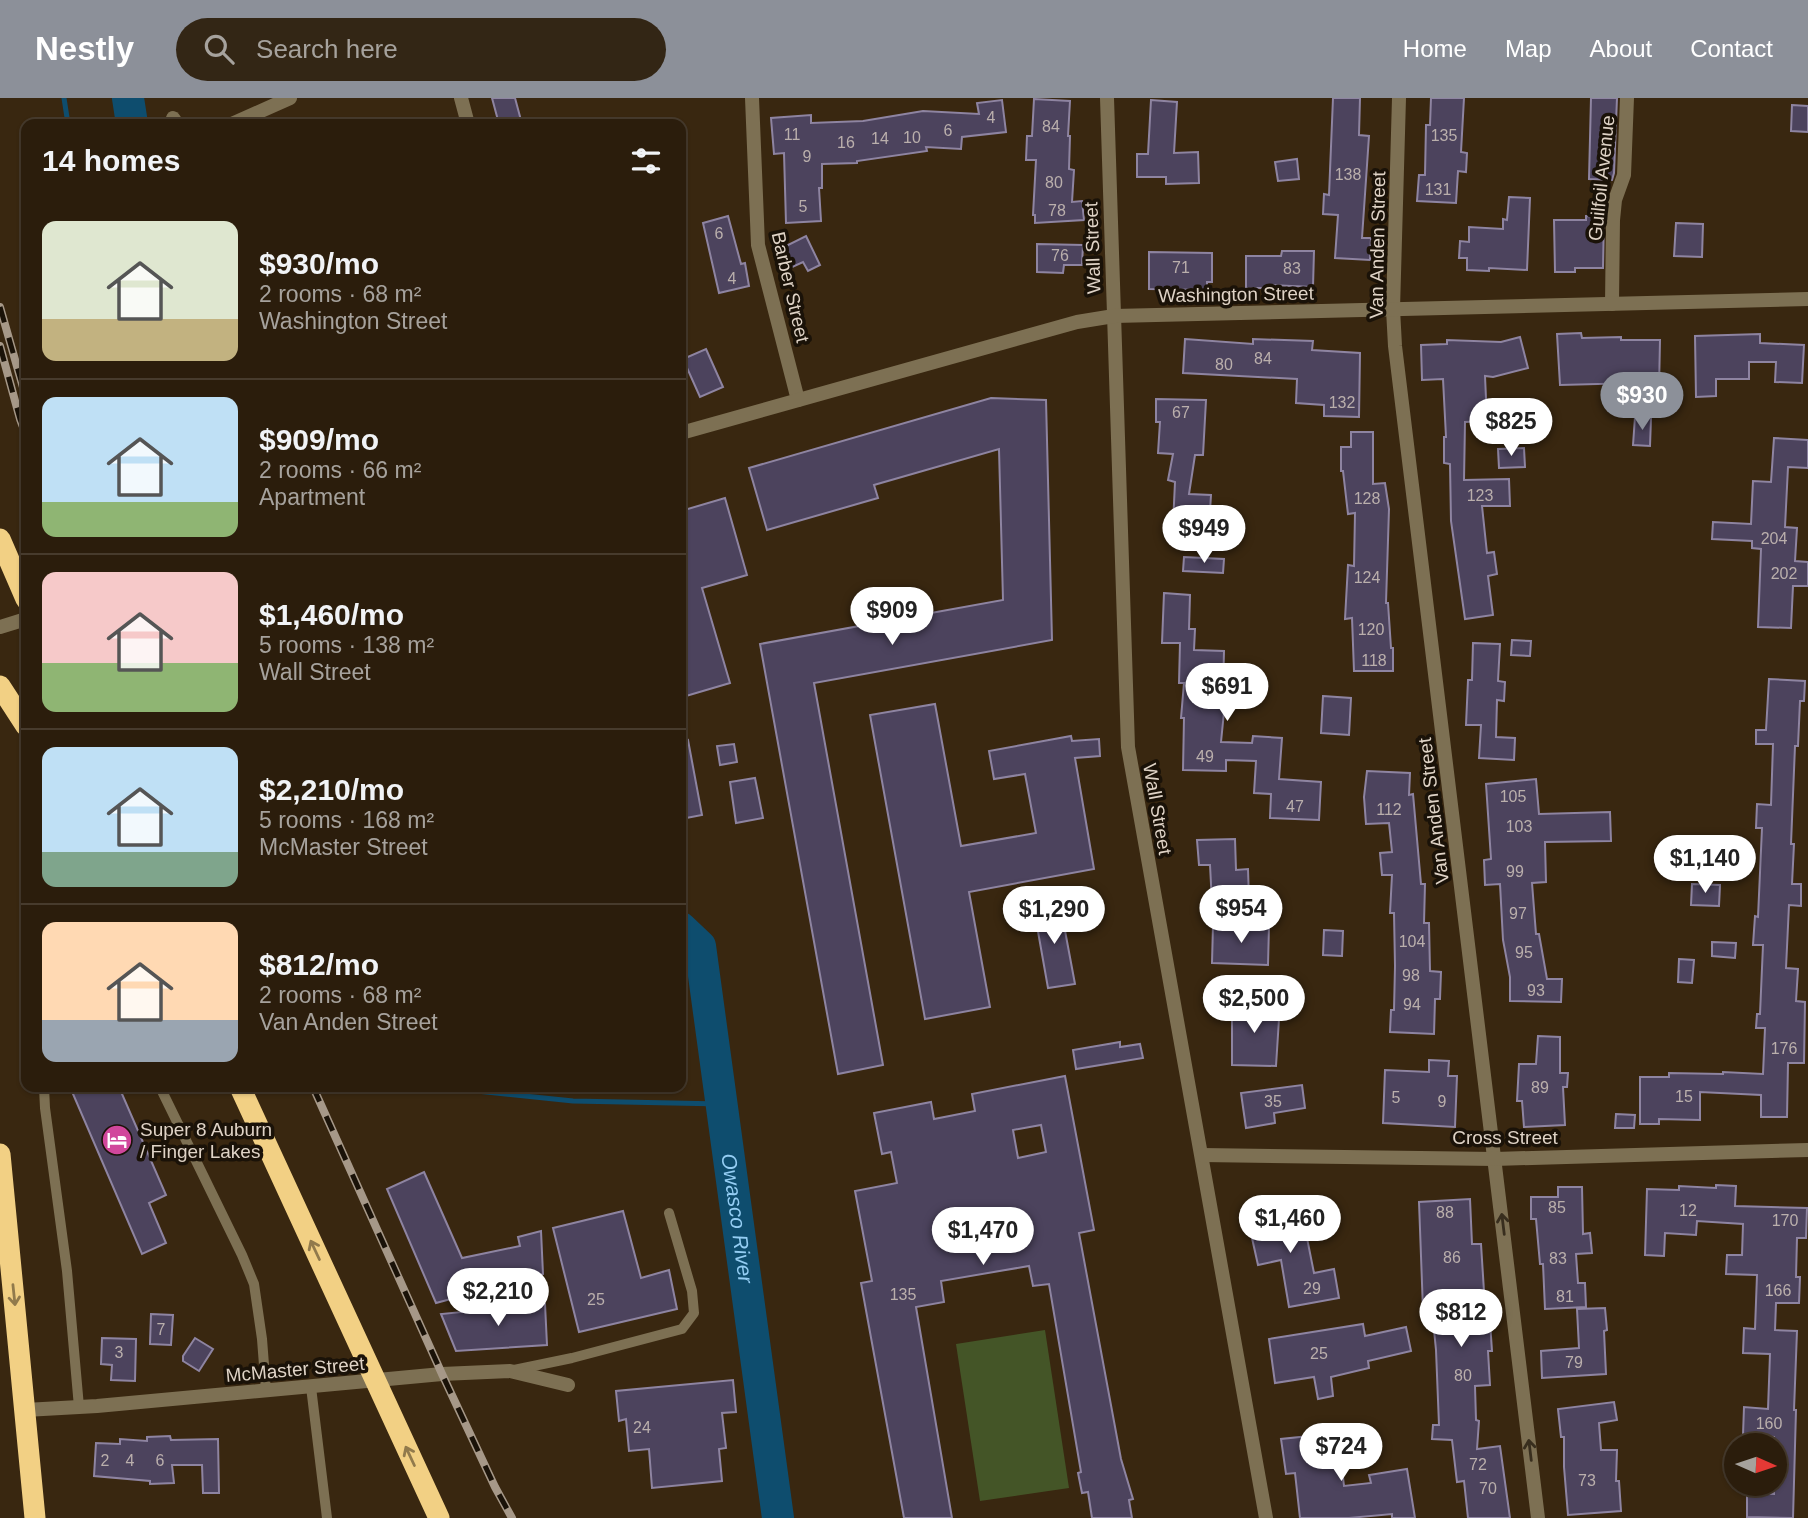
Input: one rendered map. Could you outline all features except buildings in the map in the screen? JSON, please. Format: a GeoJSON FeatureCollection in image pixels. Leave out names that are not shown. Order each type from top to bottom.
{"type":"FeatureCollection","features":[{"type":"Feature","properties":{"kind":"highway"},"geometry":{"type":"LineString","coordinates":[[0,539],[21,587]]}},
{"type":"Feature","properties":{"kind":"highway"},"geometry":{"type":"LineString","coordinates":[[0,687],[21,718]]}},
{"type":"Feature","properties":{"kind":"highway"},"geometry":{"type":"LineString","coordinates":[[242,1092],[439,1518]]}},
{"type":"Feature","properties":{"kind":"highway"},"geometry":{"type":"LineString","coordinates":[[0,1154],[35,1518]]}},
{"type":"Feature","properties":{"kind":"street"},"geometry":{"type":"LineString","coordinates":[[243,119],[290,98]]}},
{"type":"Feature","properties":{"kind":"street"},"geometry":{"type":"LineString","coordinates":[[461,98],[467,119]]}},
{"type":"Feature","properties":{"kind":"street","name":"Barber Street"},"geometry":{"type":"LineString","coordinates":[[751,98],[758,245],[798,400]]}},
{"type":"Feature","properties":{"kind":"street","name":"Wall Street"},"geometry":{"type":"LineString","coordinates":[[1107,98],[1128,747],[1266,1518]]}},
{"type":"Feature","properties":{"kind":"street","name":"Van Anden Street"},"geometry":{"type":"LineString","coordinates":[[1399,98],[1393,309],[1397,360],[1538,1518]]}},
{"type":"Feature","properties":{"kind":"street","name":"Guilfoil Avenue"},"geometry":{"type":"LineString","coordinates":[[1612,304],[1613,220],[1615,200],[1624,175],[1628,98]]}},
{"type":"Feature","properties":{"kind":"street","name":"Washington Street"},"geometry":{"type":"LineString","coordinates":[[686,432],[1077,322],[1114,316],[1808,299]]}},
{"type":"Feature","properties":{"kind":"street"},"geometry":{"type":"LineString","coordinates":[[0,627],[21,621]]}},
{"type":"Feature","properties":{"kind":"street","name":"Cross Street"},"geometry":{"type":"LineString","coordinates":[[1202,1155],[1495,1159],[1808,1150]]}},
{"type":"Feature","properties":{"kind":"street","name":"McMaster Street"},"geometry":{"type":"LineString","coordinates":[[25,1410],[442,1374],[510,1371],[568,1385]]}},
{"type":"Feature","properties":{"kind":"lane"},"geometry":{"type":"LineString","coordinates":[[44,1092],[67,1271],[79,1407]]}},
{"type":"Feature","properties":{"kind":"lane"},"geometry":{"type":"LineString","coordinates":[[162,1092],[254,1284],[267,1391]]}},
{"type":"Feature","properties":{"kind":"lane"},"geometry":{"type":"LineString","coordinates":[[510,1371],[682,1329],[694,1313],[692,1291],[669,1213]]}},
{"type":"Feature","properties":{"kind":"lane"},"geometry":{"type":"LineString","coordinates":[[311,1387],[327,1518]]}},
{"type":"Feature","properties":{"kind":"green space"},"geometry":{"type":"Polygon","coordinates":[[[1045,1330],[1069,1488],[980,1501],[956,1344],[1045,1330]]]}},
{"type":"Feature","properties":{"kind":"waterway"},"geometry":{"type":"LineString","coordinates":[[64,98],[67,119]]}},
{"type":"Feature","properties":{"kind":"waterway","name":"Owasco River"},"geometry":{"type":"LineString","coordinates":[[128,98],[131,119]]}},
{"type":"Feature","properties":{"kind":"waterway","name":"Owasco River"},"geometry":{"type":"LineString","coordinates":[[686,933],[700,946],[778,1518]]}},
{"type":"Feature","properties":{"kind":"waterway"},"geometry":{"type":"LineString","coordinates":[[486,1092],[573,1101],[722,1104]]}},
{"type":"Feature","properties":{"kind":"railway"},"geometry":{"type":"LineString","coordinates":[[0,307],[21,380]]}},
{"type":"Feature","properties":{"kind":"railway"},"geometry":{"type":"LineString","coordinates":[[0,346],[21,422]]}},
{"type":"Feature","properties":{"kind":"railway"},"geometry":{"type":"LineString","coordinates":[[315,1092],[442,1374],[512,1518]]}},
{"type":"Feature","properties":{"kind":"place","name":"Super 8 Auburn / Finger Lakes"},"geometry":{"type":"Point","coordinates":[117,1140]}}]}
